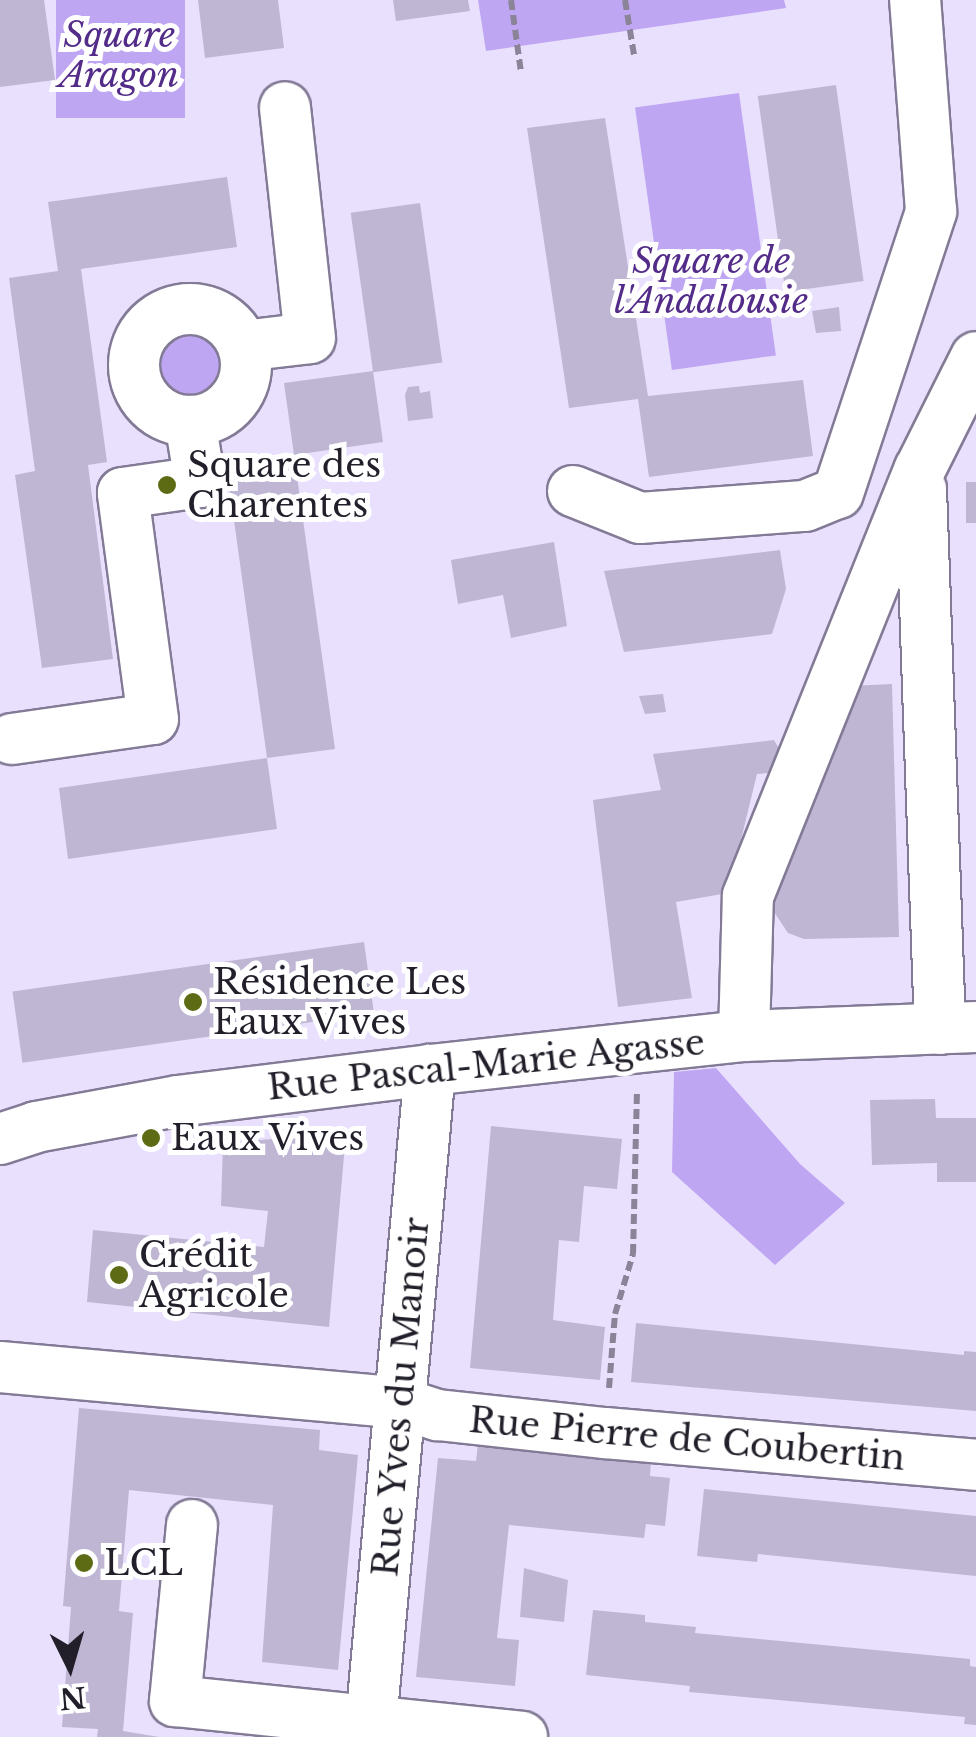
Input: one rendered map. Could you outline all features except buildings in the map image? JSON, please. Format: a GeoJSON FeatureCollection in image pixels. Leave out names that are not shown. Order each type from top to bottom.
{"type":"FeatureCollection","features":[{"type":"Feature","properties":{"kind":"street"},"geometry":{"type":"LineString","coordinates":[[573,490],[640,518],[804,506],[838,493],[931,211],[916,8]]}},
{"type":"Feature","properties":{"kind":"street"},"geometry":{"type":"LineString","coordinates":[[243,346],[310,338],[285,107]]}},
{"type":"Feature","properties":{"kind":"street"},"geometry":{"type":"LineString","coordinates":[[185,309],[216,314],[234,327],[243,346],[247,372],[238,396],[226,410],[202,423],[190,421],[169,418],[147,401],[136,378],[134,357],[141,333],[185,309]]}},
{"type":"Feature","properties":{"kind":"street"},"geometry":{"type":"LineString","coordinates":[[744,1036],[748,896],[920,469],[976,357]]}},
{"type":"Feature","properties":{"kind":"street"},"geometry":{"type":"LineString","coordinates":[[12,739],[153,719],[124,493],[200,482],[190,421]]}},
{"type":"Feature","properties":{"kind":"street"},"geometry":{"type":"LineString","coordinates":[[920,469],[958,1028]]}},
{"type":"Feature","properties":{"kind":"street","name":"Rue Pascal-Marie Agasse"},"geometry":{"type":"LineString","coordinates":[[0,1138],[36,1126],[178,1101],[430,1070],[744,1036],[958,1028]]}},
{"type":"Feature","properties":{"kind":"street","name":"Rue Yves du Manoir"},"geometry":{"type":"LineString","coordinates":[[371,1724],[430,1070]]}},
{"type":"Feature","properties":{"kind":"street","name":"Rue Pierre de Coubertin"},"geometry":{"type":"LineString","coordinates":[[0,1367],[400,1404],[438,1416],[605,1433],[976,1465]]}},
{"type":"Feature","properties":{"kind":"street"},"geometry":{"type":"LineString","coordinates":[[192,1525],[174,1701],[522,1737]]}},
{"type":"Feature","properties":{"kind":"path"},"geometry":{"type":"LineString","coordinates":[[510,0],[521,72]]}},
{"type":"Feature","properties":{"kind":"path"},"geometry":{"type":"LineString","coordinates":[[626,0],[634,55]]}},
{"type":"Feature","properties":{"kind":"path"},"geometry":{"type":"LineString","coordinates":[[605,1433],[616,1314],[633,1254],[638,1047]]}},
{"type":"Feature","properties":{"kind":"green space","name":"Square Aragon"},"geometry":{"type":"Polygon","coordinates":[[[56,0],[185,0],[185,118],[56,118],[56,0]]]}},
{"type":"Feature","properties":{"kind":"green space"},"geometry":{"type":"Polygon","coordinates":[[[478,0],[784,0],[786,8],[486,51],[478,0]]]}},
{"type":"Feature","properties":{"kind":"green space","name":"Square de l'Andalousie"},"geometry":{"type":"Polygon","coordinates":[[[739,93],[776,355],[672,370],[635,108],[739,93]]]}},
{"type":"Feature","properties":{"kind":"green space"},"geometry":{"type":"Polygon","coordinates":[[[190,324],[206,327],[219,336],[228,349],[228,381],[219,394],[206,403],[190,406],[174,403],[161,394],[152,381],[149,365],[152,349],[161,336],[174,327],[190,324]]]}},
{"type":"Feature","properties":{"kind":"green space"},"geometry":{"type":"Polygon","coordinates":[[[716,1068],[800,1164],[845,1203],[775,1265],[672,1172],[674,1072],[716,1068]]]}},
{"type":"Feature","properties":{"kind":"place","name":"Square des Charentes"},"geometry":{"type":"Point","coordinates":[167,485]}},
{"type":"Feature","properties":{"kind":"place","name":"Résidence Les Eaux Vives"},"geometry":{"type":"Point","coordinates":[193,1002]}},
{"type":"Feature","properties":{"kind":"place","name":"Eaux Vives"},"geometry":{"type":"Point","coordinates":[151,1138]}},
{"type":"Feature","properties":{"kind":"place","name":"Crédit Agricole"},"geometry":{"type":"Point","coordinates":[119,1275]}},
{"type":"Feature","properties":{"kind":"place","name":"LCL"},"geometry":{"type":"Point","coordinates":[84,1563]}}]}
